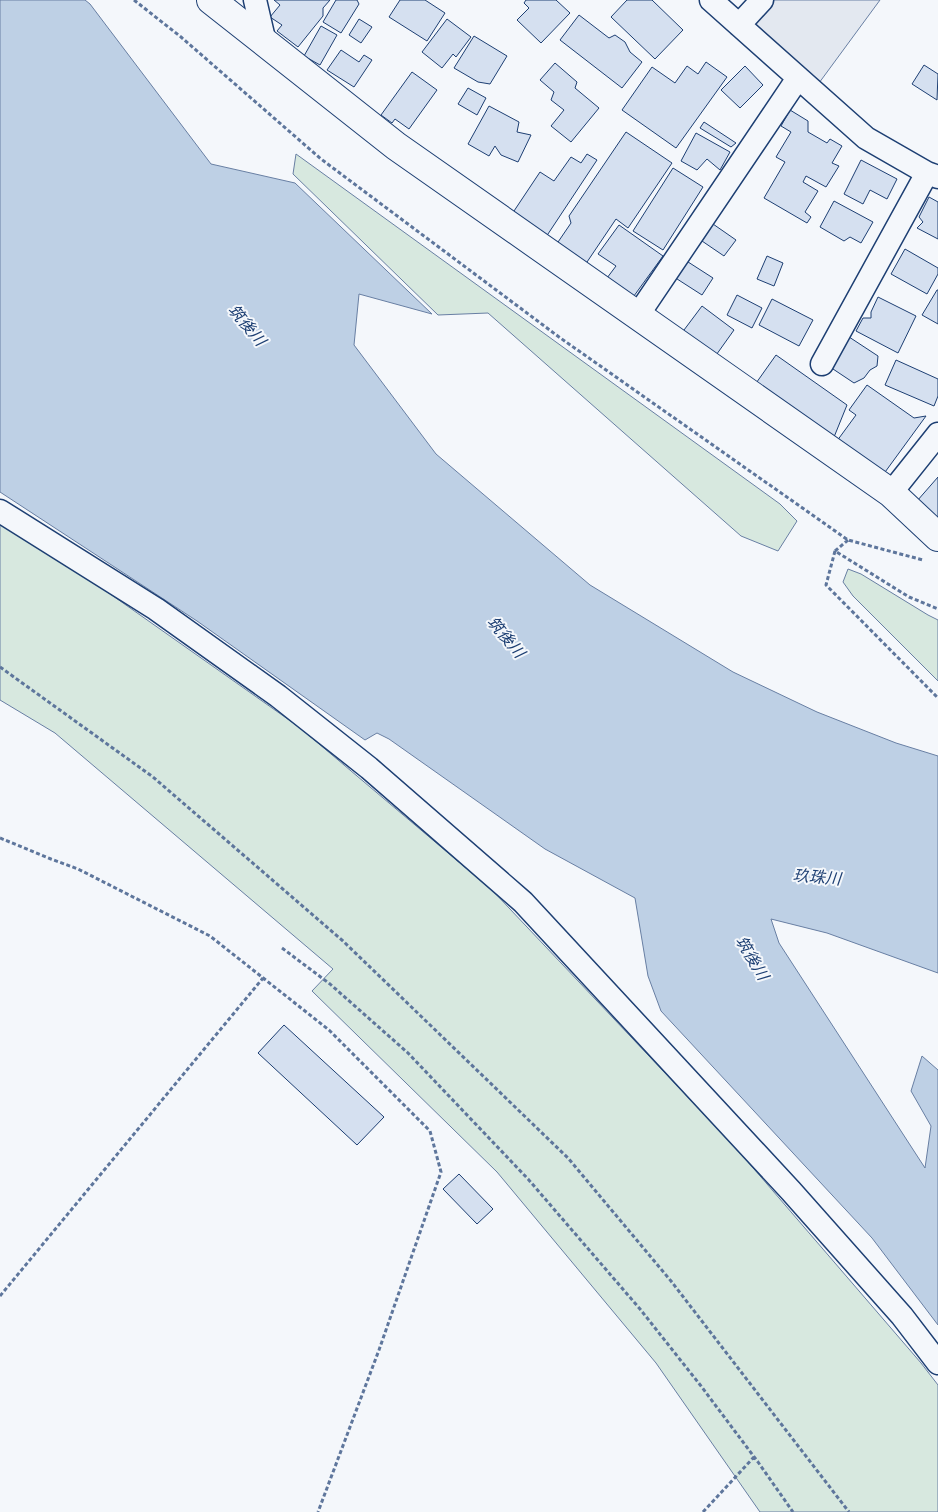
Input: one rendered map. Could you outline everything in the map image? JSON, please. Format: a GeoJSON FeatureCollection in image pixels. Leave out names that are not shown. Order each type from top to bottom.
{"type":"FeatureCollection","features":[{"type":"Feature","properties":{"kind":"street"},"geometry":{"type":"LineString","coordinates":[[211,0],[396,146],[891,493],[934,549]]}},
{"type":"Feature","properties":{"kind":"street"},"geometry":{"type":"LineString","coordinates":[[255,0],[266,43]]}},
{"type":"Feature","properties":{"kind":"street"},"geometry":{"type":"LineString","coordinates":[[711,0],[866,138],[932,175],[822,364]]}},
{"type":"Feature","properties":{"kind":"street"},"geometry":{"type":"LineString","coordinates":[[739,25],[762,0]]}},
{"type":"Feature","properties":{"kind":"street"},"geometry":{"type":"LineString","coordinates":[[638,316],[798,78]]}},
{"type":"Feature","properties":{"kind":"street"},"geometry":{"type":"LineString","coordinates":[[891,493],[938,434]]}},
{"type":"Feature","properties":{"kind":"street"},"geometry":{"type":"LineString","coordinates":[[0,511],[156,609],[278,696],[369,768],[523,902],[791,1191],[902,1316],[938,1363]]}},
{"type":"Feature","properties":{"kind":"path"},"geometry":{"type":"LineString","coordinates":[[134,0],[321,159],[559,337],[848,540],[934,549]]}},
{"type":"Feature","properties":{"kind":"path"},"geometry":{"type":"LineString","coordinates":[[848,540],[835,551],[826,585],[938,698]]}},
{"type":"Feature","properties":{"kind":"path"},"geometry":{"type":"LineString","coordinates":[[835,551],[909,597],[938,609]]}},
{"type":"Feature","properties":{"kind":"path"},"geometry":{"type":"LineString","coordinates":[[0,667],[153,777],[343,941],[568,1158],[672,1281],[849,1512]]}},
{"type":"Feature","properties":{"kind":"path"},"geometry":{"type":"LineString","coordinates":[[0,838],[50,859],[78,868],[210,936],[329,1030],[430,1131],[441,1172],[379,1350],[318,1512]]}},
{"type":"Feature","properties":{"kind":"path"},"geometry":{"type":"LineString","coordinates":[[282,948],[330,984],[408,1053],[528,1178],[640,1309],[754,1456],[793,1512]]}},
{"type":"Feature","properties":{"kind":"path"},"geometry":{"type":"LineString","coordinates":[[0,1296],[263,978]]}},
{"type":"Feature","properties":{"kind":"path"},"geometry":{"type":"LineString","coordinates":[[703,1512],[754,1456]]}},
{"type":"Feature","properties":{"kind":"shaded area"},"geometry":{"type":"Polygon","coordinates":[[[771,0],[880,0],[819,83],[751,21],[771,0]]]}},
{"type":"Feature","properties":{"kind":"shaded area"},"geometry":{"type":"Polygon","coordinates":[[[296,154],[780,504],[797,521],[778,551],[741,536],[488,313],[438,315],[293,174],[296,154]]]}},
{"type":"Feature","properties":{"kind":"shaded area"},"geometry":{"type":"Polygon","coordinates":[[[0,523],[89,579],[299,727],[492,890],[736,1148],[938,1385],[938,1512],[760,1512],[656,1363],[497,1172],[312,991],[333,969],[55,733],[0,700],[0,523]]]}},
{"type":"Feature","properties":{"kind":"shaded area"},"geometry":{"type":"Polygon","coordinates":[[[848,569],[861,574],[938,620],[938,681],[853,596],[843,582],[848,569]]]}},
{"type":"Feature","properties":{"kind":"water"},"geometry":{"type":"Polygon","coordinates":[[[0,0],[85,0],[90,4],[211,164],[295,183],[432,314],[359,294],[354,345],[436,454],[590,585],[733,672],[817,712],[896,743],[938,756],[938,973],[827,933],[771,919],[779,943],[925,1168],[931,1126],[911,1091],[922,1056],[938,1070],[938,1325],[872,1238],[661,1011],[648,976],[635,898],[545,849],[389,739],[377,733],[365,740],[197,621],[0,492],[0,0]]]}},
{"type":"Feature","properties":{"kind":"building"},"geometry":{"type":"Polygon","coordinates":[[[274,0],[330,0],[323,8],[323,16],[298,47],[277,31],[282,25],[270,17],[280,5],[274,0]]]}},
{"type":"Feature","properties":{"kind":"building"},"geometry":{"type":"Polygon","coordinates":[[[336,0],[357,0],[359,4],[341,33],[323,22],[336,0]]]}},
{"type":"Feature","properties":{"kind":"building"},"geometry":{"type":"Polygon","coordinates":[[[400,0],[425,0],[445,13],[427,41],[389,17],[400,0]]]}},
{"type":"Feature","properties":{"kind":"building"},"geometry":{"type":"Polygon","coordinates":[[[526,0],[556,0],[570,13],[541,43],[517,20],[529,8],[524,3],[526,0]]]}},
{"type":"Feature","properties":{"kind":"building"},"geometry":{"type":"Polygon","coordinates":[[[627,0],[652,0],[683,30],[655,59],[611,17],[627,0]]]}},
{"type":"Feature","properties":{"kind":"building"},"geometry":{"type":"Polygon","coordinates":[[[579,15],[609,38],[615,35],[625,42],[630,52],[642,62],[622,88],[560,40],[579,15]]]}},
{"type":"Feature","properties":{"kind":"building"},"geometry":{"type":"Polygon","coordinates":[[[359,19],[372,27],[361,43],[349,35],[359,19]]]}},
{"type":"Feature","properties":{"kind":"building"},"geometry":{"type":"Polygon","coordinates":[[[447,19],[471,37],[456,57],[453,54],[442,68],[422,52],[447,19]]]}},
{"type":"Feature","properties":{"kind":"building"},"geometry":{"type":"Polygon","coordinates":[[[321,26],[337,35],[320,65],[304,56],[321,26]]]}},
{"type":"Feature","properties":{"kind":"building"},"geometry":{"type":"Polygon","coordinates":[[[474,36],[507,56],[490,84],[478,82],[454,68],[474,36]]]}},
{"type":"Feature","properties":{"kind":"building"},"geometry":{"type":"Polygon","coordinates":[[[341,50],[359,62],[364,55],[372,60],[354,87],[327,70],[341,50]]]}},
{"type":"Feature","properties":{"kind":"building"},"geometry":{"type":"Polygon","coordinates":[[[706,62],[727,77],[676,148],[622,110],[652,67],[675,83],[687,66],[698,74],[706,62]]]}},
{"type":"Feature","properties":{"kind":"building"},"geometry":{"type":"Polygon","coordinates":[[[555,63],[577,82],[575,88],[599,108],[571,142],[551,126],[564,110],[551,100],[554,92],[540,80],[555,63]]]}},
{"type":"Feature","properties":{"kind":"building"},"geometry":{"type":"Polygon","coordinates":[[[924,65],[938,74],[937,100],[912,84],[924,65]]]}},
{"type":"Feature","properties":{"kind":"building"},"geometry":{"type":"Polygon","coordinates":[[[745,66],[763,85],[740,108],[721,90],[745,66]]]}},
{"type":"Feature","properties":{"kind":"building"},"geometry":{"type":"Polygon","coordinates":[[[412,72],[437,90],[409,129],[395,119],[392,123],[381,115],[412,72]]]}},
{"type":"Feature","properties":{"kind":"building"},"geometry":{"type":"Polygon","coordinates":[[[468,88],[486,98],[477,115],[458,104],[468,88]]]}},
{"type":"Feature","properties":{"kind":"building"},"geometry":{"type":"Polygon","coordinates":[[[489,106],[519,122],[517,132],[531,135],[518,162],[501,155],[495,146],[489,156],[468,144],[489,106]]]}},
{"type":"Feature","properties":{"kind":"building"},"geometry":{"type":"Polygon","coordinates":[[[790,110],[808,121],[808,132],[827,143],[830,139],[842,146],[832,163],[839,166],[826,187],[806,176],[803,182],[818,191],[805,212],[811,217],[807,223],[764,198],[785,162],[776,157],[791,132],[781,126],[790,110]]]}},
{"type":"Feature","properties":{"kind":"building"},"geometry":{"type":"Polygon","coordinates":[[[704,122],[736,143],[731,147],[700,128],[704,122]]]}},
{"type":"Feature","properties":{"kind":"building"},"geometry":{"type":"Polygon","coordinates":[[[626,132],[672,163],[628,228],[616,219],[585,265],[556,245],[571,223],[569,216],[626,132]]]}},
{"type":"Feature","properties":{"kind":"building"},"geometry":{"type":"Polygon","coordinates":[[[696,133],[730,152],[720,170],[707,159],[697,170],[681,161],[696,133]]]}},
{"type":"Feature","properties":{"kind":"building"},"geometry":{"type":"Polygon","coordinates":[[[587,154],[597,160],[544,240],[510,217],[540,172],[554,181],[571,157],[581,163],[587,154]]]}},
{"type":"Feature","properties":{"kind":"building"},"geometry":{"type":"Polygon","coordinates":[[[861,160],[897,179],[887,199],[870,190],[863,204],[844,194],[861,160]]]}},
{"type":"Feature","properties":{"kind":"building"},"geometry":{"type":"Polygon","coordinates":[[[673,168],[703,187],[663,250],[633,231],[673,168]]]}},
{"type":"Feature","properties":{"kind":"building"},"geometry":{"type":"Polygon","coordinates":[[[929,197],[938,202],[938,239],[917,228],[923,222],[919,217],[929,197]]]}},
{"type":"Feature","properties":{"kind":"building"},"geometry":{"type":"Polygon","coordinates":[[[834,201],[873,222],[861,243],[850,237],[844,241],[820,227],[834,201]]]}},
{"type":"Feature","properties":{"kind":"building"},"geometry":{"type":"Polygon","coordinates":[[[713,224],[736,240],[724,256],[702,241],[713,224]]]}},
{"type":"Feature","properties":{"kind":"building"},"geometry":{"type":"Polygon","coordinates":[[[619,225],[663,256],[631,300],[604,282],[616,266],[598,254],[619,225]]]}},
{"type":"Feature","properties":{"kind":"building"},"geometry":{"type":"Polygon","coordinates":[[[905,249],[938,268],[938,274],[927,294],[891,274],[905,249]]]}},
{"type":"Feature","properties":{"kind":"building"},"geometry":{"type":"Polygon","coordinates":[[[767,256],[783,263],[774,286],[757,279],[767,256]]]}},
{"type":"Feature","properties":{"kind":"building"},"geometry":{"type":"Polygon","coordinates":[[[685,260],[713,278],[702,295],[674,277],[685,260]]]}},
{"type":"Feature","properties":{"kind":"building"},"geometry":{"type":"Polygon","coordinates":[[[938,290],[938,324],[922,315],[938,290]]]}},
{"type":"Feature","properties":{"kind":"building"},"geometry":{"type":"Polygon","coordinates":[[[737,295],[762,308],[752,328],[727,315],[737,295]]]}},
{"type":"Feature","properties":{"kind":"building"},"geometry":{"type":"Polygon","coordinates":[[[878,297],[916,316],[898,353],[856,331],[863,318],[871,318],[871,312],[878,297]]]}},
{"type":"Feature","properties":{"kind":"building"},"geometry":{"type":"Polygon","coordinates":[[[772,299],[813,320],[799,346],[759,325],[772,299]]]}},
{"type":"Feature","properties":{"kind":"building"},"geometry":{"type":"Polygon","coordinates":[[[702,306],[734,330],[714,358],[681,334],[702,306]]]}},
{"type":"Feature","properties":{"kind":"building"},"geometry":{"type":"Polygon","coordinates":[[[843,333],[878,356],[877,366],[870,370],[864,378],[854,383],[824,363],[843,333]]]}},
{"type":"Feature","properties":{"kind":"building"},"geometry":{"type":"Polygon","coordinates":[[[776,355],[847,405],[832,442],[754,386],[776,355]]]}},
{"type":"Feature","properties":{"kind":"building"},"geometry":{"type":"Polygon","coordinates":[[[896,360],[938,379],[938,396],[934,406],[885,385],[896,360]]]}},
{"type":"Feature","properties":{"kind":"building"},"geometry":{"type":"Polygon","coordinates":[[[867,385],[914,418],[926,416],[880,479],[834,445],[856,415],[849,410],[867,385]]]}},
{"type":"Feature","properties":{"kind":"building"},"geometry":{"type":"Polygon","coordinates":[[[938,477],[938,520],[917,501],[938,477]]]}},
{"type":"Feature","properties":{"kind":"building"},"geometry":{"type":"Polygon","coordinates":[[[284,1025],[384,1117],[357,1145],[258,1053],[284,1025]]]}},
{"type":"Feature","properties":{"kind":"building"},"geometry":{"type":"Polygon","coordinates":[[[459,1174],[493,1209],[477,1224],[443,1189],[459,1174]]]}},
{"type":"Feature","properties":{"kind":"water label","name":"筑後川"},"geometry":{"type":"Point","coordinates":[247,325]}},
{"type":"Feature","properties":{"kind":"water label","name":"筑後川"},"geometry":{"type":"Point","coordinates":[506,637]}},
{"type":"Feature","properties":{"kind":"water label","name":"玖珠川"},"geometry":{"type":"Point","coordinates":[817,877]}},
{"type":"Feature","properties":{"kind":"water label","name":"筑後川"},"geometry":{"type":"Point","coordinates":[752,958]}}]}
